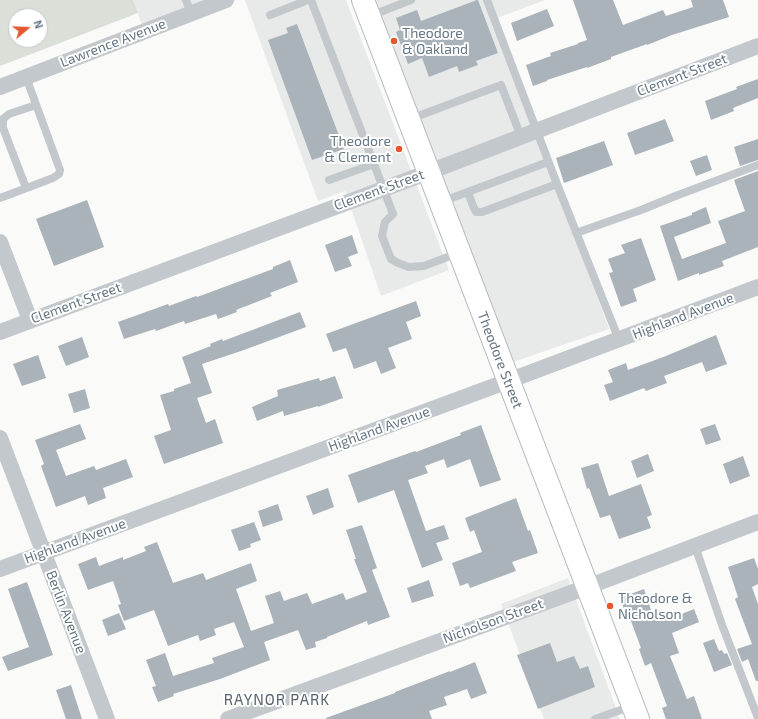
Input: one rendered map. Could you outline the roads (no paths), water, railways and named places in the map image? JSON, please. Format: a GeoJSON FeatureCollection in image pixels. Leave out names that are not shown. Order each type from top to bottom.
{"type":"FeatureCollection","features":[{"type":"Feature","properties":{"kind":"main road","name":"Theodore Street"},"geometry":{"type":"LineString","coordinates":[[366,8],[635,712]]}},
{"type":"Feature","properties":{"kind":"street","name":"Lawrence Avenue"},"geometry":{"type":"LineString","coordinates":[[0,87],[188,7],[226,0]]}},
{"type":"Feature","properties":{"kind":"street","name":"Clement Street"},"geometry":{"type":"LineString","coordinates":[[0,332],[384,189],[758,46]]}},
{"type":"Feature","properties":{"kind":"street"},"geometry":{"type":"LineString","coordinates":[[0,242],[30,320]]}},
{"type":"Feature","properties":{"kind":"street","name":"Highland Avenue"},"geometry":{"type":"LineString","coordinates":[[0,569],[758,287]]}},
{"type":"Feature","properties":{"kind":"street","name":"Berlin Avenue"},"geometry":{"type":"LineString","coordinates":[[0,438],[107,719]]}},
{"type":"Feature","properties":{"kind":"street","name":"Nicholson Street"},"geometry":{"type":"LineString","coordinates":[[228,719],[587,587],[758,522]]}},
{"type":"Feature","properties":{"kind":"lane"},"geometry":{"type":"LineString","coordinates":[[270,15],[309,0],[394,214],[385,222],[382,236],[391,259],[409,267],[424,266],[459,252]]}},
{"type":"Feature","properties":{"kind":"lane"},"geometry":{"type":"LineString","coordinates":[[366,8],[411,0]]}},
{"type":"Feature","properties":{"kind":"lane"},"geometry":{"type":"LineString","coordinates":[[487,0],[556,184],[618,340]]}},
{"type":"Feature","properties":{"kind":"lane"},"geometry":{"type":"LineString","coordinates":[[0,198],[53,178],[59,174],[60,170],[26,77]]}},
{"type":"Feature","properties":{"kind":"lane"},"geometry":{"type":"LineString","coordinates":[[408,119],[500,85],[521,137]]}},
{"type":"Feature","properties":{"kind":"lane"},"geometry":{"type":"LineString","coordinates":[[26,188],[3,128],[3,119],[9,114],[36,105]]}},
{"type":"Feature","properties":{"kind":"lane"},"geometry":{"type":"LineString","coordinates":[[440,202],[548,162]]}},
{"type":"Feature","properties":{"kind":"lane"},"geometry":{"type":"LineString","coordinates":[[329,180],[374,164]]}},
{"type":"Feature","properties":{"kind":"lane"},"geometry":{"type":"LineString","coordinates":[[576,233],[641,210],[678,194],[758,165]]}},
{"type":"Feature","properties":{"kind":"lane"},"geometry":{"type":"LineString","coordinates":[[468,192],[476,212],[482,212],[556,184]]}},
{"type":"Feature","properties":{"kind":"lane"},"geometry":{"type":"LineString","coordinates":[[695,546],[722,625],[758,718]]}},
{"type":"Feature","properties":{"kind":"lane"},"geometry":{"type":"LineString","coordinates":[[595,719],[635,712]]}},
{"type":"Feature","properties":{"kind":"place","name":"Theodore & Oakland"},"geometry":{"type":"Point","coordinates":[394,41]}},
{"type":"Feature","properties":{"kind":"place","name":"Theodore & Clement"},"geometry":{"type":"Point","coordinates":[399,149]}},
{"type":"Feature","properties":{"kind":"place","name":"Theodore & Nicholson"},"geometry":{"type":"Point","coordinates":[610,606]}},
{"type":"Feature","properties":{"kind":"district","name":"RAYNOR PARK"},"geometry":{"type":"Point","coordinates":[277,700]}}]}
